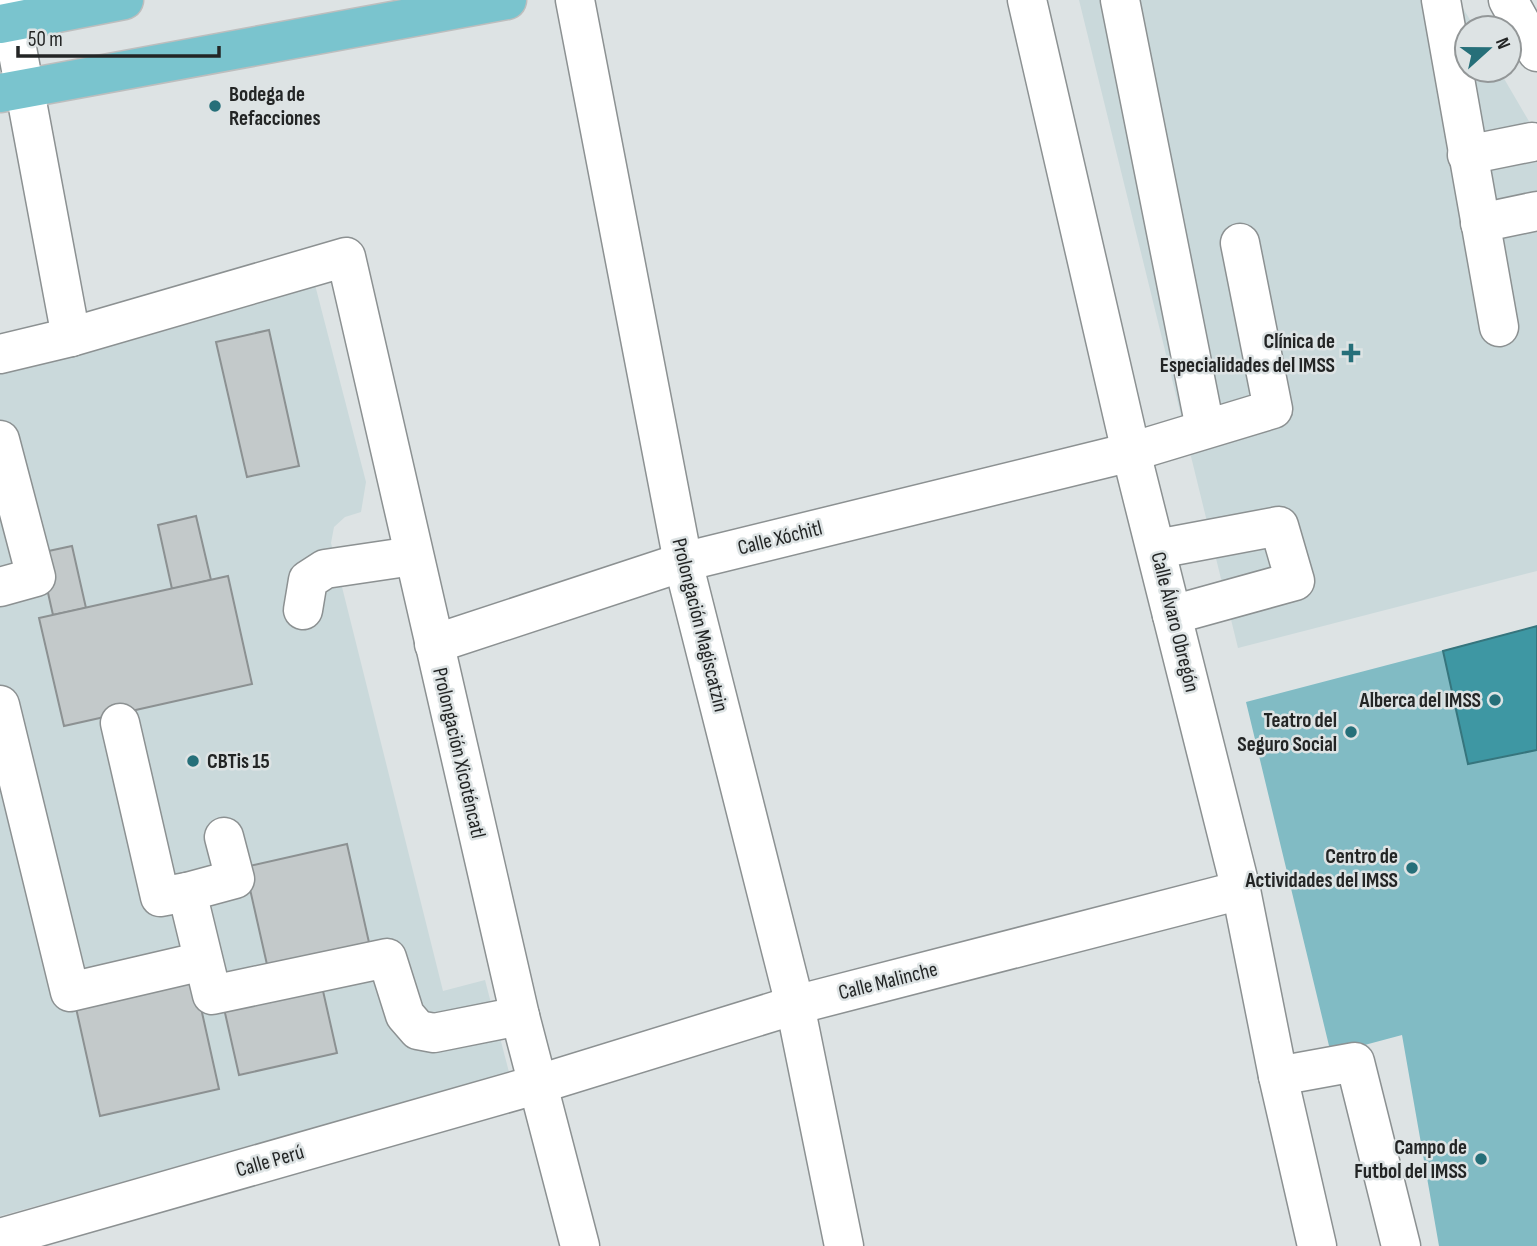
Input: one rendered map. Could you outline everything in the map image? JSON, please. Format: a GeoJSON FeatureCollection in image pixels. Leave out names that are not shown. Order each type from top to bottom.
{"type":"FeatureCollection","features":[{"type":"Feature","properties":{"kind":"main road"},"geometry":{"type":"LineString","coordinates":[[6,15],[124,0]]}},
{"type":"Feature","properties":{"kind":"main road"},"geometry":{"type":"LineString","coordinates":[[12,90],[507,0]]}},
{"type":"Feature","properties":{"kind":"street","name":"Prolongación Magiscatzin"},"geometry":{"type":"LineString","coordinates":[[575,0],[683,562],[795,1005],[845,1246]]}},
{"type":"Feature","properties":{"kind":"street","name":"Calle Álvaro Obregón"},"geometry":{"type":"LineString","coordinates":[[1027,0],[1131,452],[1241,890],[1278,1076],[1317,1246]]}},
{"type":"Feature","properties":{"kind":"street"},"geometry":{"type":"LineString","coordinates":[[1120,0],[1205,428]]}},
{"type":"Feature","properties":{"kind":"street"},"geometry":{"type":"LineString","coordinates":[[1441,0],[1499,327]]}},
{"type":"Feature","properties":{"kind":"street"},"geometry":{"type":"LineString","coordinates":[[1508,0],[1537,52]]}},
{"type":"Feature","properties":{"kind":"street"},"geometry":{"type":"LineString","coordinates":[[0,354],[71,337],[12,90],[6,15]]}},
{"type":"Feature","properties":{"kind":"street"},"geometry":{"type":"LineString","coordinates":[[1467,155],[1532,142]]}},
{"type":"Feature","properties":{"kind":"street"},"geometry":{"type":"LineString","coordinates":[[1479,222],[1537,211]]}},
{"type":"Feature","properties":{"kind":"street","name":"Calle Xóchitl"},"geometry":{"type":"LineString","coordinates":[[434,644],[683,562],[1131,452],[1273,409],[1240,243]]}},
{"type":"Feature","properties":{"kind":"street","name":"Prolongación Xicoténcatl"},"geometry":{"type":"LineString","coordinates":[[71,337],[346,257],[520,1016],[540,1084],[580,1246]]}},
{"type":"Feature","properties":{"kind":"street"},"geometry":{"type":"LineString","coordinates":[[0,440],[36,577],[0,587]]}},
{"type":"Feature","properties":{"kind":"street"},"geometry":{"type":"LineString","coordinates":[[1157,549],[1279,526],[1295,580],[1172,615]]}},
{"type":"Feature","properties":{"kind":"street"},"geometry":{"type":"LineString","coordinates":[[303,610],[308,580],[325,569],[413,556]]}},
{"type":"Feature","properties":{"kind":"street"},"geometry":{"type":"LineString","coordinates":[[2,723],[70,992],[204,961]]}},
{"type":"Feature","properties":{"kind":"street"},"geometry":{"type":"LineString","coordinates":[[120,723],[160,897],[235,879],[224,837]]}},
{"type":"Feature","properties":{"kind":"street","name":"Calle Malinche"},"geometry":{"type":"LineString","coordinates":[[540,1084],[795,1005],[1241,890]]}},
{"type":"Feature","properties":{"kind":"street"},"geometry":{"type":"LineString","coordinates":[[187,892],[212,995],[387,958],[405,1014],[418,1030],[434,1032],[520,1016]]}},
{"type":"Feature","properties":{"kind":"street"},"geometry":{"type":"LineString","coordinates":[[1278,1076],[1355,1062],[1401,1246]]}},
{"type":"Feature","properties":{"kind":"street","name":"Calle Perú"},"geometry":{"type":"LineString","coordinates":[[0,1238],[540,1084]]}},
{"type":"Feature","properties":{"kind":"shaded area","name":"Clínica de Especialidades del IMSS"},"geometry":{"type":"Polygon","coordinates":[[[1079,0],[1458,0],[1466,14],[1453,14],[1453,84],[1507,84],[1537,135],[1537,571],[1238,648],[1079,0]]]}},
{"type":"Feature","properties":{"kind":"shaded area","name":"CBTis 15"},"geometry":{"type":"Polygon","coordinates":[[[313,277],[366,482],[361,512],[345,517],[334,527],[331,543],[443,991],[485,980],[510,1076],[0,1216],[0,356],[313,277]]]}},
{"type":"Feature","properties":{"kind":"shaded area","name":"Centro de Actividades del IMSS"},"geometry":{"type":"Polygon","coordinates":[[[1537,626],[1537,1246],[1439,1246],[1402,1035],[1331,1054],[1246,702],[1537,626]]]}},
{"type":"Feature","properties":{"kind":"shaded area","name":"Alberca del IMSS"},"geometry":{"type":"Polygon","coordinates":[[[1537,626],[1537,750],[1468,764],[1443,651],[1537,626]]]}},
{"type":"Feature","properties":{"kind":"building"},"geometry":{"type":"Polygon","coordinates":[[[269,330],[299,466],[247,477],[216,342],[269,330]]]}},
{"type":"Feature","properties":{"kind":"building"},"geometry":{"type":"Polygon","coordinates":[[[196,516],[211,580],[172,589],[158,525],[196,516]]]}},
{"type":"Feature","properties":{"kind":"building"},"geometry":{"type":"Polygon","coordinates":[[[72,546],[86,608],[53,615],[39,553],[72,546]]]}},
{"type":"Feature","properties":{"kind":"building"},"geometry":{"type":"Polygon","coordinates":[[[228,576],[252,684],[64,726],[39,618],[228,576]]]}},
{"type":"Feature","properties":{"kind":"building"},"geometry":{"type":"Polygon","coordinates":[[[347,844],[370,947],[268,969],[245,867],[347,844]]]}},
{"type":"Feature","properties":{"kind":"building"},"geometry":{"type":"Polygon","coordinates":[[[195,981],[219,1089],[100,1116],[76,1008],[195,981]]]}},
{"type":"Feature","properties":{"kind":"building"},"geometry":{"type":"Polygon","coordinates":[[[321,982],[337,1053],[239,1075],[223,1004],[321,982]]]}},
{"type":"Feature","properties":{"kind":"place","name":"Bodega de Refacciones"},"geometry":{"type":"Point","coordinates":[215,106]}},
{"type":"Feature","properties":{"kind":"place","name":"Clínica de Especialidades del IMSS"},"geometry":{"type":"Point","coordinates":[1351,353]}},
{"type":"Feature","properties":{"kind":"place","name":"Alberca del IMSS"},"geometry":{"type":"Point","coordinates":[1495,700]}},
{"type":"Feature","properties":{"kind":"place","name":"Teatro del Seguro Social"},"geometry":{"type":"Point","coordinates":[1351,732]}},
{"type":"Feature","properties":{"kind":"place","name":"CBTis 15"},"geometry":{"type":"Point","coordinates":[193,761]}},
{"type":"Feature","properties":{"kind":"place","name":"Centro de Actividades del IMSS"},"geometry":{"type":"Point","coordinates":[1412,868]}},
{"type":"Feature","properties":{"kind":"place","name":"Campo de Futbol del IMSS"},"geometry":{"type":"Point","coordinates":[1481,1159]}}]}
